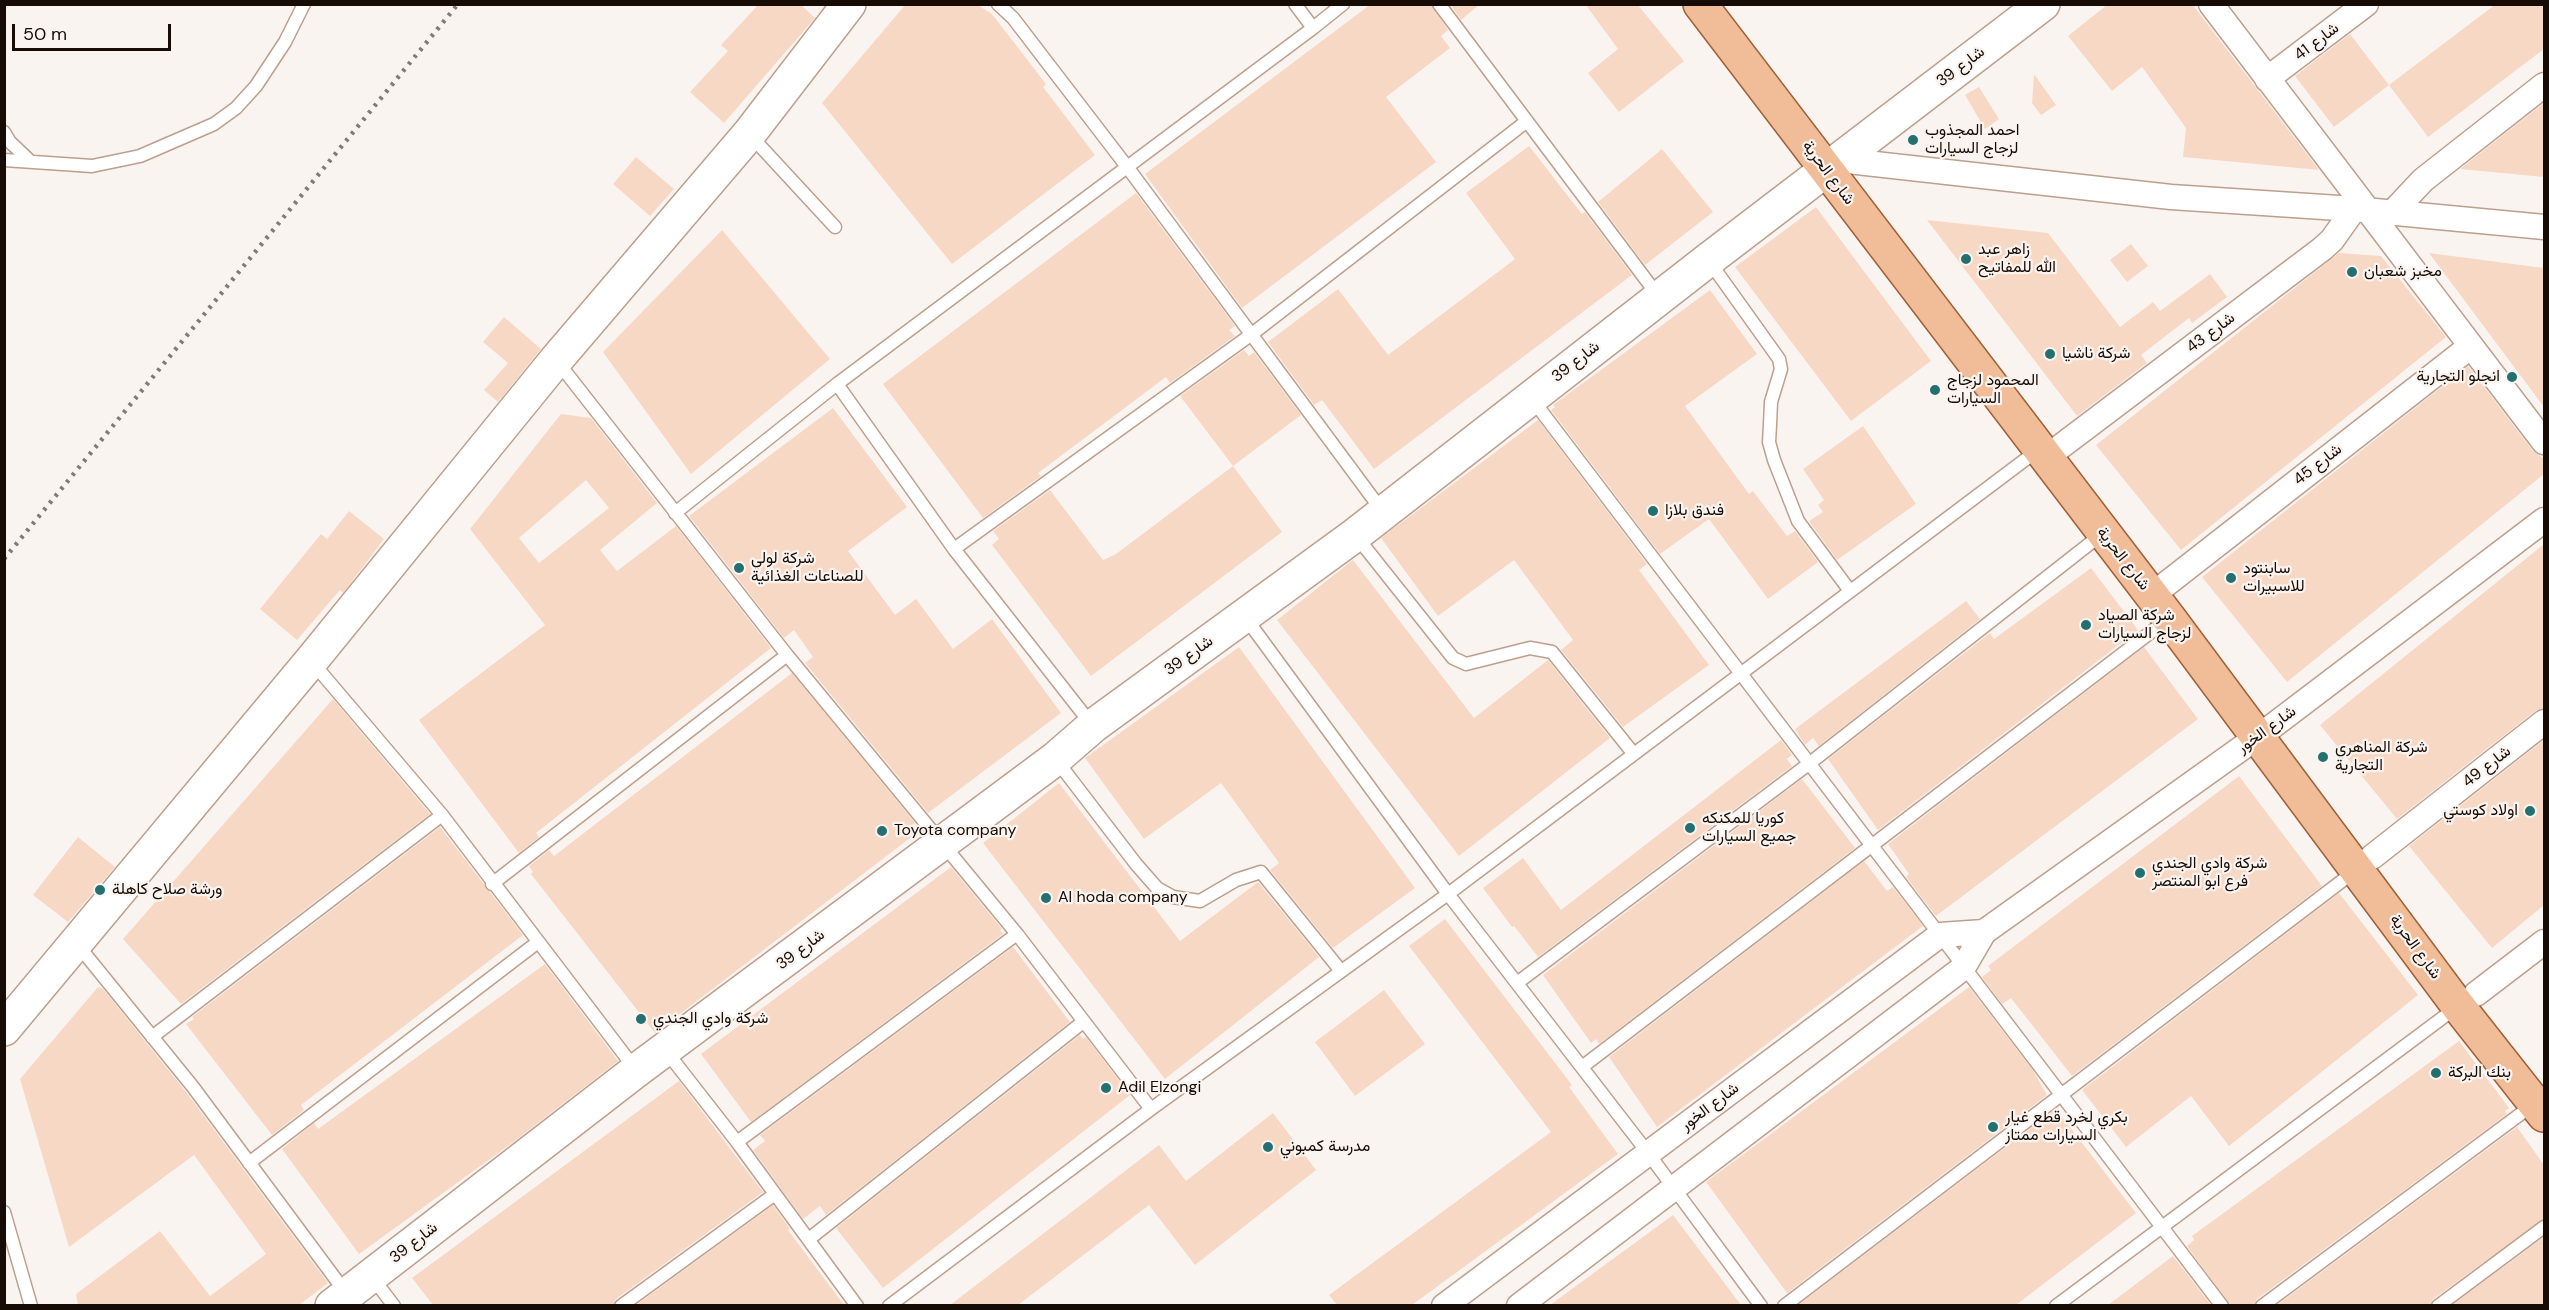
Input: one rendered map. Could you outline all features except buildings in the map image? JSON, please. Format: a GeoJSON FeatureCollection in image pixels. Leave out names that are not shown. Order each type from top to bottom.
{"type":"FeatureCollection","features":[{"type":"Feature","properties":{"kind":"main road","name":"شارع الحرية"},"geometry":{"type":"LineString","coordinates":[[1700,4],[1832,164],[1970,325],[2051,445],[2103,533],[2169,618],[2266,731]]}},
{"type":"Feature","properties":{"kind":"main road","name":"شارع الحرية"},"geometry":{"type":"LineString","coordinates":[[1726,4],[1832,164]]}},
{"type":"Feature","properties":{"kind":"main road","name":"شارع الحرية"},"geometry":{"type":"LineString","coordinates":[[2051,445],[2165,585],[2266,731],[2541,1100]]}},
{"type":"Feature","properties":{"kind":"street"},"geometry":{"type":"LineString","coordinates":[[4,1029],[311,661],[556,360],[749,134],[849,4]]}},
{"type":"Feature","properties":{"kind":"street","name":"شارع 39"},"geometry":{"type":"LineString","coordinates":[[350,1292],[637,1070],[666,1051],[1055,759],[1093,726],[1384,513],[1530,397],[2043,4]]}},
{"type":"Feature","properties":{"kind":"street"},"geometry":{"type":"LineString","coordinates":[[2211,4],[2372,211],[2544,442]]}},
{"type":"Feature","properties":{"kind":"street","name":"شارع 41"},"geometry":{"type":"LineString","coordinates":[[2268,79],[2366,4]]}},
{"type":"Feature","properties":{"kind":"street","name":"شارع 43"},"geometry":{"type":"LineString","coordinates":[[2051,445],[2372,211],[2423,180],[2544,85]]}},
{"type":"Feature","properties":{"kind":"street"},"geometry":{"type":"LineString","coordinates":[[1832,164],[2171,197],[2372,211],[2544,227]]}},
{"type":"Feature","properties":{"kind":"street","name":"شارع 45"},"geometry":{"type":"LineString","coordinates":[[2165,585],[2471,346]]}},
{"type":"Feature","properties":{"kind":"street","name":"شارع الخور"},"geometry":{"type":"LineString","coordinates":[[1519,1305],[1963,968],[1984,932],[2266,731],[2544,520]]}},
{"type":"Feature","properties":{"kind":"street","name":"شارع 49"},"geometry":{"type":"LineString","coordinates":[[2365,863],[2544,722]]}},
{"type":"Feature","properties":{"kind":"street"},"geometry":{"type":"LineString","coordinates":[[1940,935],[1984,932]]}},
{"type":"Feature","properties":{"kind":"street","name":"شارع الخور"},"geometry":{"type":"LineString","coordinates":[[1444,1305],[1940,935]]}},
{"type":"Feature","properties":{"kind":"street"},"geometry":{"type":"LineString","coordinates":[[2467,1000],[2544,942]]}},
{"type":"Feature","properties":{"kind":"lane"},"geometry":{"type":"LineString","coordinates":[[4,160],[92,166],[140,156],[214,124],[236,108],[256,86],[285,42],[304,4]]}},
{"type":"Feature","properties":{"kind":"lane"},"geometry":{"type":"LineString","coordinates":[[998,4],[1013,18],[1128,168],[1384,513]]}},
{"type":"Feature","properties":{"kind":"lane"},"geometry":{"type":"LineString","coordinates":[[1295,4],[1313,28]]}},
{"type":"Feature","properties":{"kind":"lane"},"geometry":{"type":"LineString","coordinates":[[675,513],[837,384],[1128,168],[1342,4]]}},
{"type":"Feature","properties":{"kind":"lane"},"geometry":{"type":"LineString","coordinates":[[1439,4],[1660,298]]}},
{"type":"Feature","properties":{"kind":"lane"},"geometry":{"type":"LineString","coordinates":[[954,549],[1252,334],[1527,121]]}},
{"type":"Feature","properties":{"kind":"lane"},"geometry":{"type":"LineString","coordinates":[[4,132],[10,142],[31,162]]}},
{"type":"Feature","properties":{"kind":"lane"},"geometry":{"type":"LineString","coordinates":[[749,134],[835,227]]}},
{"type":"Feature","properties":{"kind":"lane"},"geometry":{"type":"LineString","coordinates":[[1708,260],[1779,359],[1781,369],[1771,402],[1769,442],[1774,460],[1798,521],[1850,591]]}},
{"type":"Feature","properties":{"kind":"lane"},"geometry":{"type":"LineString","coordinates":[[556,360],[787,655],[1017,934],[1151,1109]]}},
{"type":"Feature","properties":{"kind":"lane"},"geometry":{"type":"LineString","coordinates":[[837,384],[954,549],[1093,726]]}},
{"type":"Feature","properties":{"kind":"lane"},"geometry":{"type":"LineString","coordinates":[[1530,397],[1743,674],[2160,1227],[2222,1305]]}},
{"type":"Feature","properties":{"kind":"lane"},"geometry":{"type":"LineString","coordinates":[[889,1305],[1151,1109],[1448,894],[1633,753],[1743,674],[1850,591],[2051,445]]}},
{"type":"Feature","properties":{"kind":"lane"},"geometry":{"type":"LineString","coordinates":[[1517,983],[1809,763],[2103,533]]}},
{"type":"Feature","properties":{"kind":"lane"},"geometry":{"type":"LineString","coordinates":[[1355,535],[1453,658],[1466,664],[1530,648],[1552,652],[1633,753]]}},
{"type":"Feature","properties":{"kind":"lane"},"geometry":{"type":"LineString","coordinates":[[1244,616],[1448,894],[1648,1153],[1761,1305]]}},
{"type":"Feature","properties":{"kind":"lane"},"geometry":{"type":"LineString","coordinates":[[1582,1067],[2169,618]]}},
{"type":"Feature","properties":{"kind":"lane"},"geometry":{"type":"LineString","coordinates":[[492,884],[787,655]]}},
{"type":"Feature","properties":{"kind":"lane"},"geometry":{"type":"LineString","coordinates":[[311,661],[442,815],[492,884],[637,1070]]}},
{"type":"Feature","properties":{"kind":"lane"},"geometry":{"type":"LineString","coordinates":[[1055,759],[1157,888],[1173,897],[1200,902],[1236,880],[1261,872],[1341,970]]}},
{"type":"Feature","properties":{"kind":"lane"},"geometry":{"type":"LineString","coordinates":[[152,1037],[442,815]]}},
{"type":"Feature","properties":{"kind":"lane"},"geometry":{"type":"LineString","coordinates":[[1784,1305],[2365,863]]}},
{"type":"Feature","properties":{"kind":"lane"},"geometry":{"type":"LineString","coordinates":[[737,1142],[1017,934]]}},
{"type":"Feature","properties":{"kind":"lane"},"geometry":{"type":"LineString","coordinates":[[76,942],[193,1087],[350,1292],[394,1305]]}},
{"type":"Feature","properties":{"kind":"lane"},"geometry":{"type":"LineString","coordinates":[[249,1163],[538,942]]}},
{"type":"Feature","properties":{"kind":"lane"},"geometry":{"type":"LineString","coordinates":[[2056,1305],[2467,1000]]}},
{"type":"Feature","properties":{"kind":"lane"},"geometry":{"type":"LineString","coordinates":[[809,1239],[1083,1022]]}},
{"type":"Feature","properties":{"kind":"lane"},"geometry":{"type":"LineString","coordinates":[[666,1051],[858,1305]]}},
{"type":"Feature","properties":{"kind":"lane"},"geometry":{"type":"LineString","coordinates":[[2262,1305],[2541,1100]]}},
{"type":"Feature","properties":{"kind":"lane"},"geometry":{"type":"LineString","coordinates":[[621,1305],[775,1194]]}},
{"type":"Feature","properties":{"kind":"lane"},"geometry":{"type":"LineString","coordinates":[[4,1212],[31,1305]]}},
{"type":"Feature","properties":{"kind":"lane"},"geometry":{"type":"LineString","coordinates":[[2438,1305],[2544,1227]]}},
{"type":"Feature","properties":{"kind":"railway"},"geometry":{"type":"LineString","coordinates":[[4,559],[458,4]]}},
{"type":"Feature","properties":{"kind":"place","name":"احمد المجذوب لزجاج السيارات"},"geometry":{"type":"Point","coordinates":[1913,140]}},
{"type":"Feature","properties":{"kind":"place","name":"زاهر عبد الله للمفاتيح"},"geometry":{"type":"Point","coordinates":[1966,259]}},
{"type":"Feature","properties":{"kind":"place","name":"مخبز شعبان"},"geometry":{"type":"Point","coordinates":[2352,272]}},
{"type":"Feature","properties":{"kind":"place","name":"شركة ناشيا"},"geometry":{"type":"Point","coordinates":[2050,354]}},
{"type":"Feature","properties":{"kind":"place","name":"انجلو التجارية"},"geometry":{"type":"Point","coordinates":[2512,377]}},
{"type":"Feature","properties":{"kind":"place","name":"المحمود لزجاج السيارات"},"geometry":{"type":"Point","coordinates":[1935,390]}},
{"type":"Feature","properties":{"kind":"place","name":"فندق بلازا"},"geometry":{"type":"Point","coordinates":[1653,511]}},
{"type":"Feature","properties":{"kind":"place","name":"شركة لولي للصناعات الغذائية"},"geometry":{"type":"Point","coordinates":[739,568]}},
{"type":"Feature","properties":{"kind":"place","name":"سابنتود للاسبيرات"},"geometry":{"type":"Point","coordinates":[2231,578]}},
{"type":"Feature","properties":{"kind":"place","name":"شركة الصياد لزجاج السيارات"},"geometry":{"type":"Point","coordinates":[2086,625]}},
{"type":"Feature","properties":{"kind":"place","name":"شركة المناهري التجارية"},"geometry":{"type":"Point","coordinates":[2323,757]}},
{"type":"Feature","properties":{"kind":"place","name":"اولاد كوستي"},"geometry":{"type":"Point","coordinates":[2530,811]}},
{"type":"Feature","properties":{"kind":"place","name":"كوريا للمكنكه جميع السيارات"},"geometry":{"type":"Point","coordinates":[1690,828]}},
{"type":"Feature","properties":{"kind":"place","name":"Toyota company"},"geometry":{"type":"Point","coordinates":[882,831]}},
{"type":"Feature","properties":{"kind":"place","name":"شركة وادي الجندي فرع ابو المنتصر"},"geometry":{"type":"Point","coordinates":[2140,873]}},
{"type":"Feature","properties":{"kind":"place","name":"ورشة صلاح كاهلة"},"geometry":{"type":"Point","coordinates":[100,890]}},
{"type":"Feature","properties":{"kind":"place","name":"Al hoda company"},"geometry":{"type":"Point","coordinates":[1046,898]}},
{"type":"Feature","properties":{"kind":"place","name":"شركة وادي الجندي"},"geometry":{"type":"Point","coordinates":[641,1019]}},
{"type":"Feature","properties":{"kind":"place","name":"بنك البركة"},"geometry":{"type":"Point","coordinates":[2436,1073]}},
{"type":"Feature","properties":{"kind":"place","name":"Adil Elzongi"},"geometry":{"type":"Point","coordinates":[1106,1088]}},
{"type":"Feature","properties":{"kind":"place","name":"بكري لخرد قطع غيار السيارات ممتاز"},"geometry":{"type":"Point","coordinates":[1993,1127]}},
{"type":"Feature","properties":{"kind":"place","name":"مدرسة كمبوني"},"geometry":{"type":"Point","coordinates":[1268,1147]}}]}
